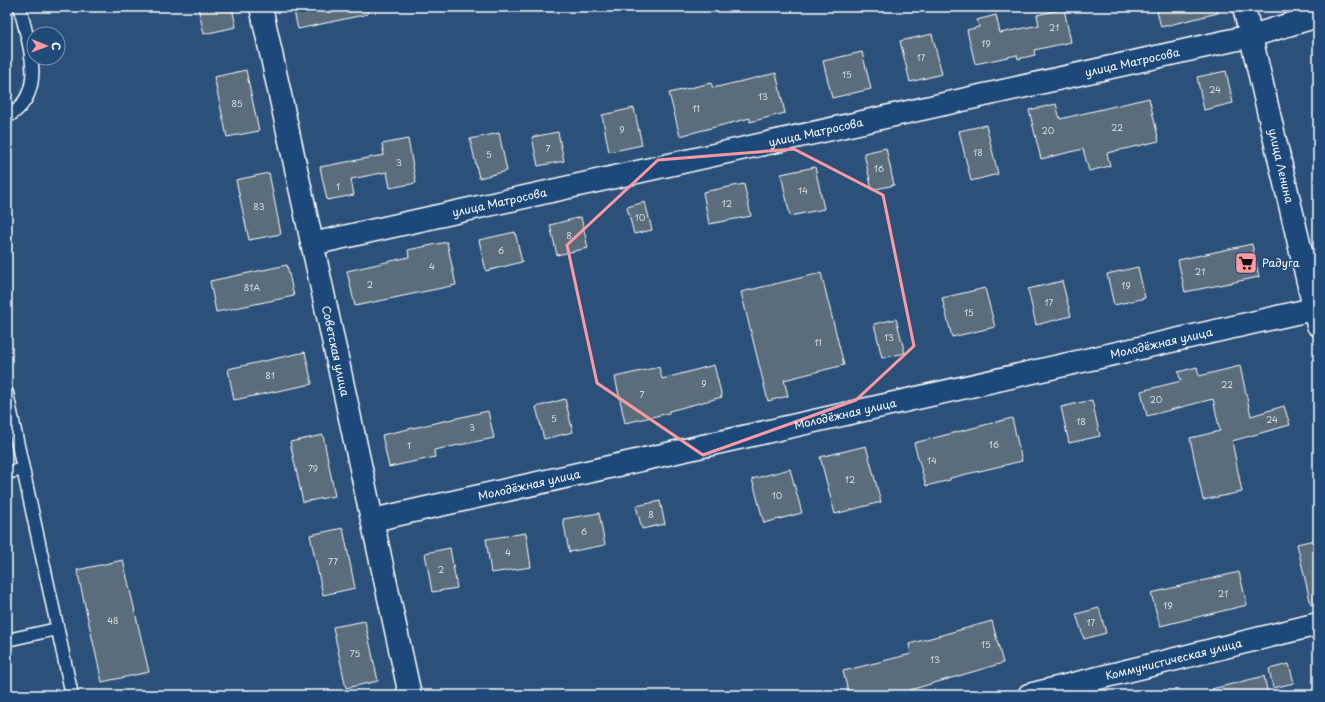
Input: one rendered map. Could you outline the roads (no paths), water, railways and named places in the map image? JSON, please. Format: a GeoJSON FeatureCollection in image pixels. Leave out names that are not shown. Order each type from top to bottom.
{"type":"FeatureCollection","features":[{"type":"Feature","properties":{"kind":"street","name":"Советская улица"},"geometry":{"type":"LineString","coordinates":[[261,7],[410,695]]}},
{"type":"Feature","properties":{"kind":"street","name":"улица Ленина"},"geometry":{"type":"LineString","coordinates":[[1244,7],[1317,314]]}},
{"type":"Feature","properties":{"kind":"street","name":"улица Матросова"},"geometry":{"type":"LineString","coordinates":[[312,244],[1251,36],[1318,16]]}},
{"type":"Feature","properties":{"kind":"street","name":"Молодёжная улица"},"geometry":{"type":"LineString","coordinates":[[373,520],[1317,314]]}},
{"type":"Feature","properties":{"kind":"street","name":"Коммунистическая улица"},"geometry":{"type":"LineString","coordinates":[[1029,695],[1318,624]]}},
{"type":"Feature","properties":{"kind":"lane"},"geometry":{"type":"LineString","coordinates":[[7,117],[16,112],[29,95],[33,81],[32,68],[20,7]]}},
{"type":"Feature","properties":{"kind":"lane"},"geometry":{"type":"LineString","coordinates":[[7,393],[72,695]]}},
{"type":"Feature","properties":{"kind":"lane"},"geometry":{"type":"LineString","coordinates":[[7,473],[24,469]]}},
{"type":"Feature","properties":{"kind":"lane"},"geometry":{"type":"LineString","coordinates":[[7,640],[57,629]]}},
{"type":"Feature","properties":{"kind":"place","name":"Радуга"},"geometry":{"type":"Point","coordinates":[1246,263]}}]}
